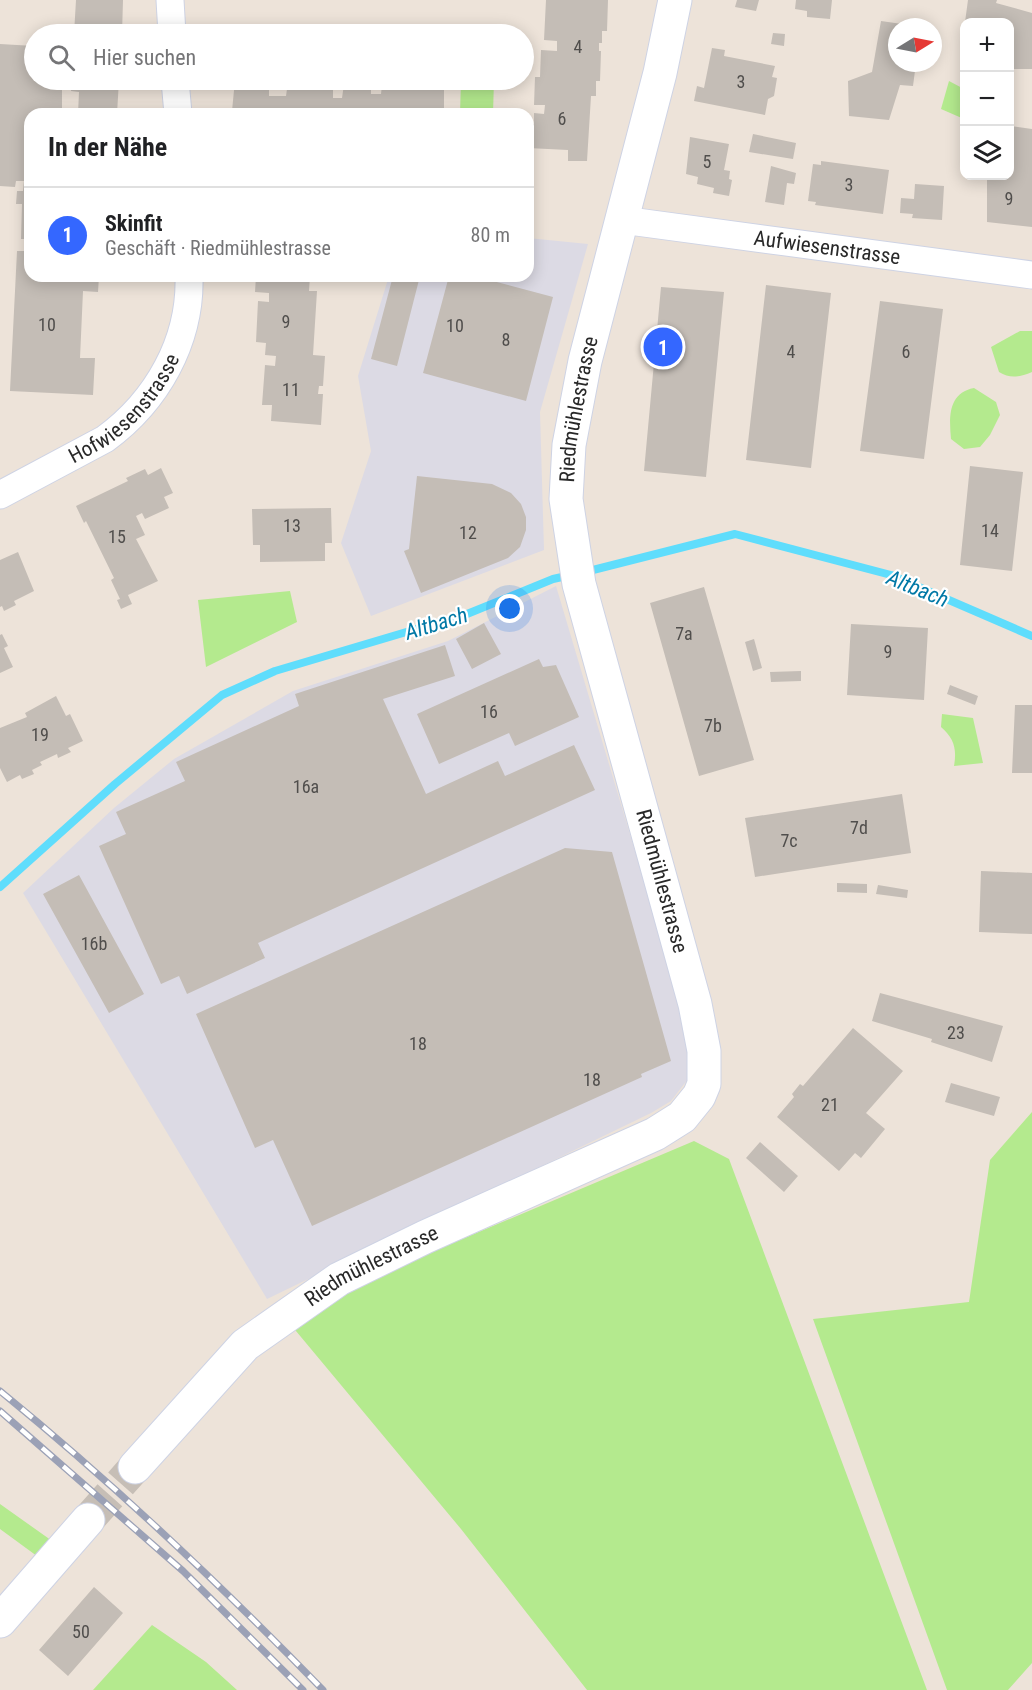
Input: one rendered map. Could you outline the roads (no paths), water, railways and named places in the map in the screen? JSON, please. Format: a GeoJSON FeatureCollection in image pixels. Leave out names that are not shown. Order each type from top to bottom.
{"type":"FeatureCollection","features":[{"type":"Feature","properties":{"kind":"street"},"geometry":{"type":"LineString","coordinates":[[170,0],[171,24]]}},
{"type":"Feature","properties":{"kind":"street","name":"Riedmühlestrasse"},"geometry":{"type":"LineString","coordinates":[[135,1467],[245,1345],[339,1279],[425,1237],[655,1134],[682,1117],[699,1096],[705,1069],[695,1004],[579,584],[571,544],[566,483],[572,422],[585,361],[660,73],[675,0]]}},
{"type":"Feature","properties":{"kind":"street"},"geometry":{"type":"LineString","coordinates":[[177,90],[178,108]]}},
{"type":"Feature","properties":{"kind":"street","name":"Aufwiesenstrasse"},"geometry":{"type":"LineString","coordinates":[[621,220],[1032,275]]}},
{"type":"Feature","properties":{"kind":"street","name":"Hofwiesenstrasse"},"geometry":{"type":"LineString","coordinates":[[0,495],[105,439],[120,428],[148,399],[178,343],[184,324],[188,282]]}},
{"type":"Feature","properties":{"kind":"street"},"geometry":{"type":"LineString","coordinates":[[0,1621],[88,1520]]}},
{"type":"Feature","properties":{"kind":"waterway","name":"Altbach"},"geometry":{"type":"LineString","coordinates":[[585,572],[735,534],[891,575],[1032,636]]}},
{"type":"Feature","properties":{"kind":"waterway","name":"Altbach"},"geometry":{"type":"LineString","coordinates":[[0,887],[115,784],[222,695],[275,671],[467,614],[553,579],[571,575]]}},
{"type":"Feature","properties":{"kind":"tunnel"},"geometry":{"type":"LineString","coordinates":[[88,1520],[135,1467]]}},
{"type":"Feature","properties":{"kind":"railway"},"geometry":{"type":"LineString","coordinates":[[0,1391],[166,1536],[323,1690]]}},
{"type":"Feature","properties":{"kind":"railway"},"geometry":{"type":"LineString","coordinates":[[0,1411],[183,1571],[303,1690]]}},
{"type":"Feature","properties":{"kind":"place","name":"Skinfit"},"geometry":{"type":"Point","coordinates":[663,347]}}]}
